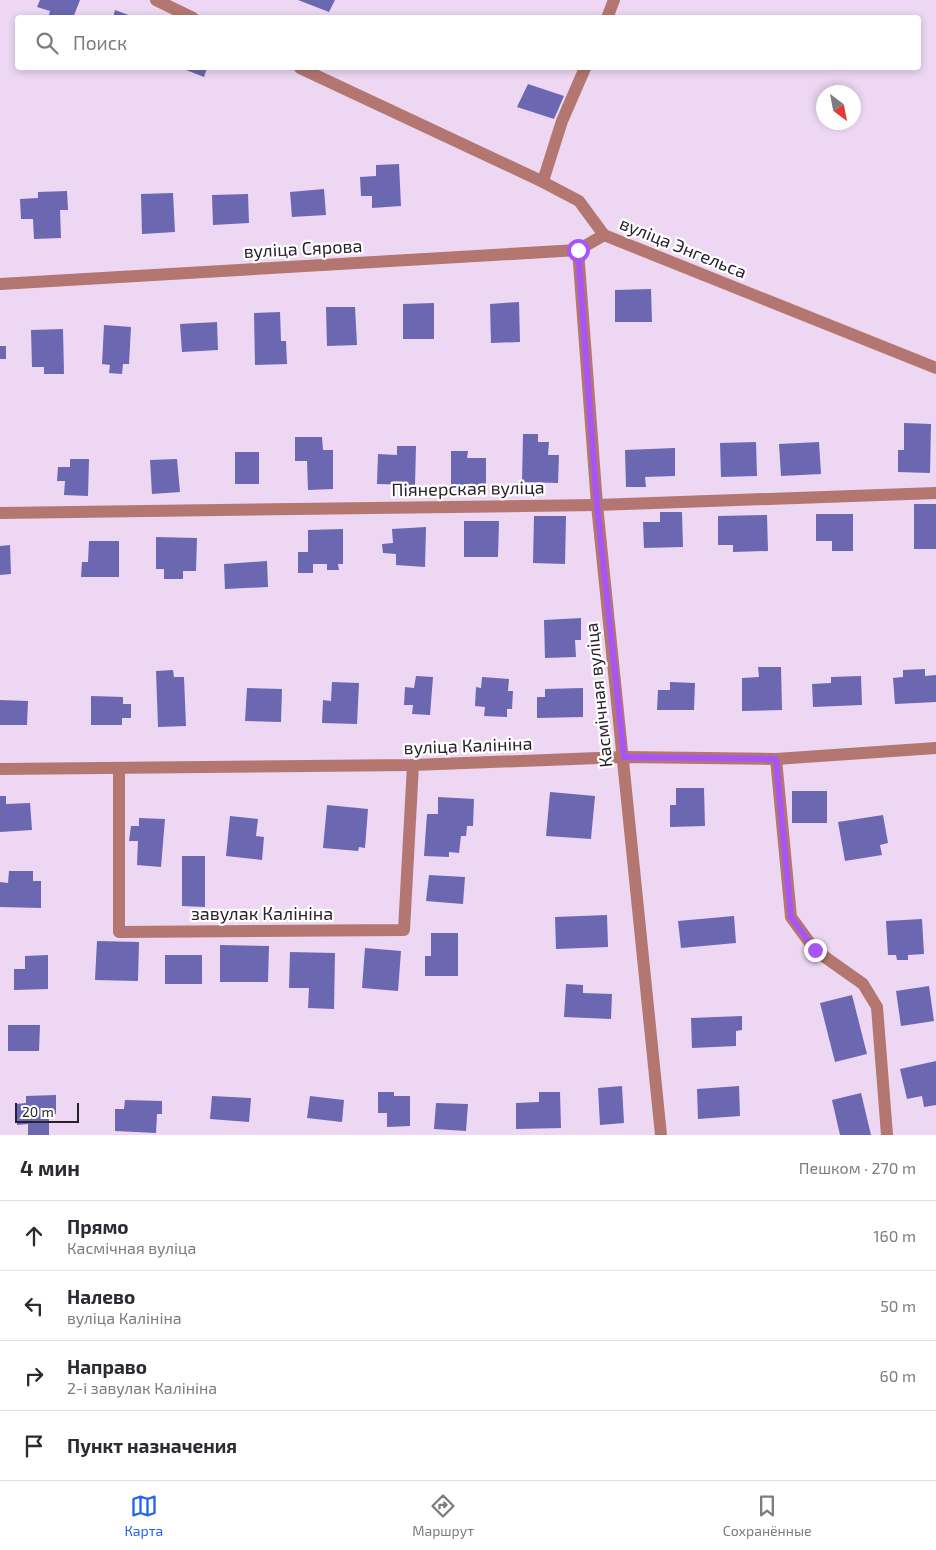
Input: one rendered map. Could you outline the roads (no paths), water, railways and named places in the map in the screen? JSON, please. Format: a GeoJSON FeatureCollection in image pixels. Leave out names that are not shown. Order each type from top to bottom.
{"type":"FeatureCollection","features":[{"type":"Feature","properties":{"kind":"street"},"geometry":{"type":"LineString","coordinates":[[156,0],[187,15]]}},
{"type":"Feature","properties":{"kind":"street"},"geometry":{"type":"LineString","coordinates":[[608,15],[614,0]]}},
{"type":"Feature","properties":{"kind":"street","name":"вуліца Энгельса"},"geometry":{"type":"LineString","coordinates":[[304,70],[542,181],[579,201],[604,235],[936,368]]}},
{"type":"Feature","properties":{"kind":"street"},"geometry":{"type":"LineString","coordinates":[[542,181],[562,121],[584,70]]}},
{"type":"Feature","properties":{"kind":"street","name":"вуліца Сярова"},"geometry":{"type":"LineString","coordinates":[[0,284],[578,250],[604,235]]}},
{"type":"Feature","properties":{"kind":"street","name":"Касмічная вуліца"},"geometry":{"type":"LineString","coordinates":[[578,250],[597,505],[624,757],[642,968],[660,1135]]}},
{"type":"Feature","properties":{"kind":"street","name":"Піянерская вуліца"},"geometry":{"type":"LineString","coordinates":[[0,512],[597,505],[936,493]]}},
{"type":"Feature","properties":{"kind":"street","name":"вуліца Калініна"},"geometry":{"type":"LineString","coordinates":[[0,769],[413,766],[624,757],[776,759],[936,748]]}},
{"type":"Feature","properties":{"kind":"street"},"geometry":{"type":"LineString","coordinates":[[776,759],[791,917],[815,950],[863,984],[878,1007],[887,1135]]}},
{"type":"Feature","properties":{"kind":"street","name":"завулак Калініна"},"geometry":{"type":"LineString","coordinates":[[119,768],[119,932],[139,932],[404,930],[413,766]]}}]}
